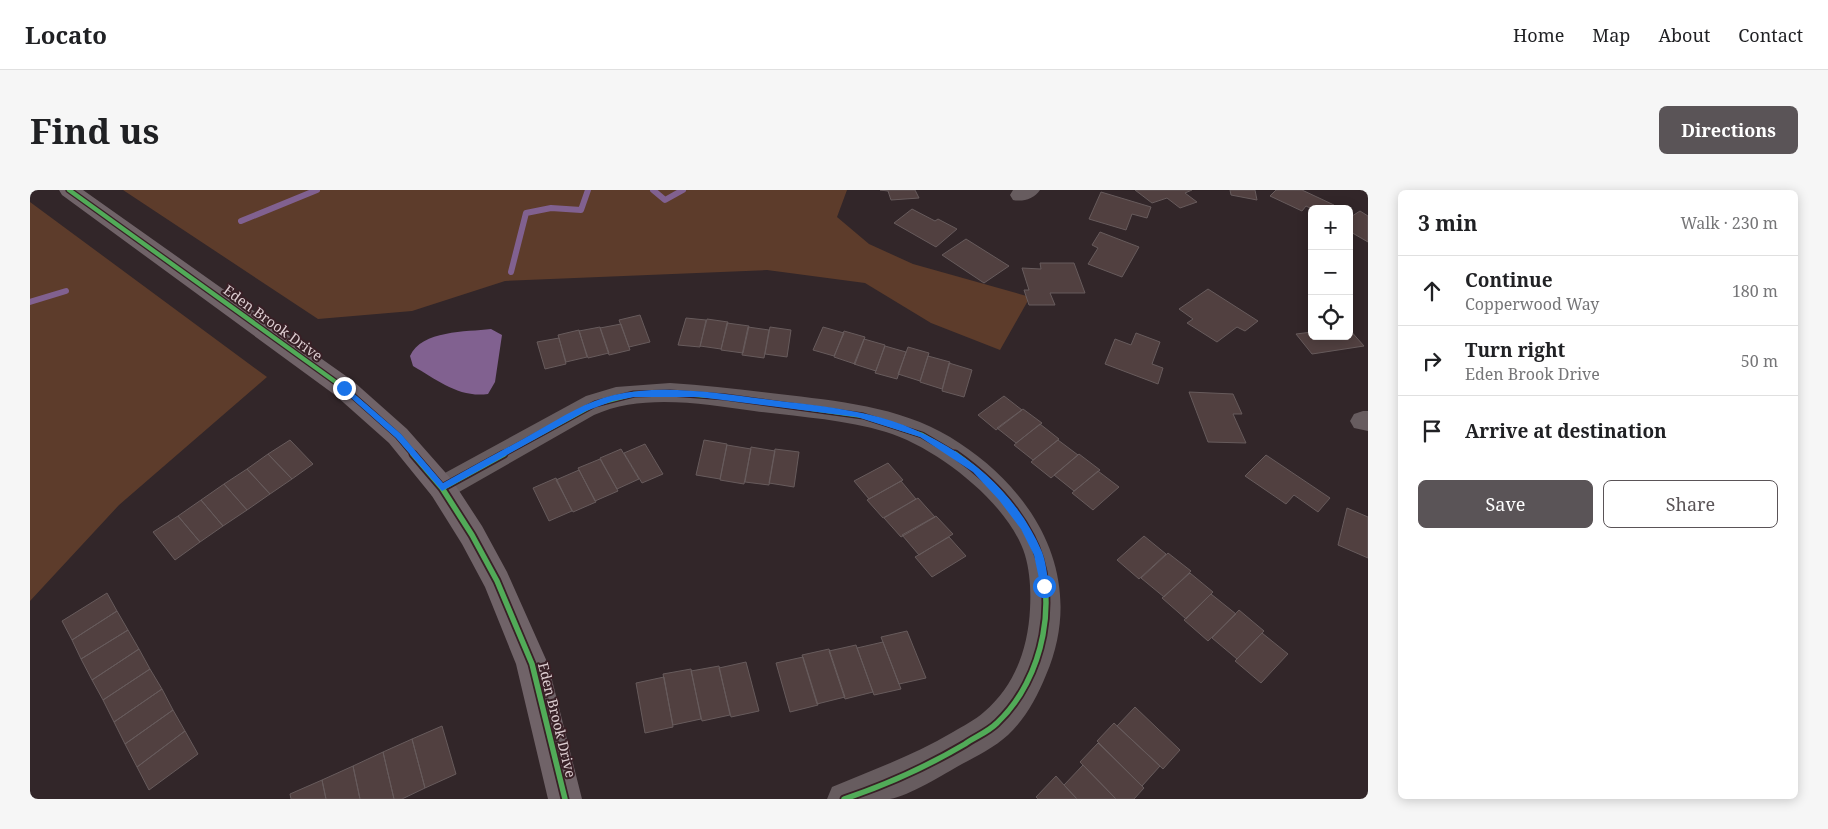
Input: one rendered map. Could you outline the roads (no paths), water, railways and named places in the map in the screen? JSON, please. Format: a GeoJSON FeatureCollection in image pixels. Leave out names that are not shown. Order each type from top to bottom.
{"type":"FeatureCollection","features":[{"type":"Feature","properties":{"kind":"street","name":"Eden Brook Drive"},"geometry":{"type":"LineString","coordinates":[[69,190],[344,388],[398,436],[442,488],[472,535],[497,582],[532,664],[565,799]]}},
{"type":"Feature","properties":{"kind":"street"},"geometry":{"type":"LineString","coordinates":[[442,488],[584,408],[612,398],[653,393],[699,394],[857,414],[922,435],[976,470],[1002,497],[1024,526],[1038,554],[1044,586],[1045,616],[1038,656],[1021,694],[996,724],[944,757],[874,789],[844,799]]}},
{"type":"Feature","properties":{"kind":"waterway"},"geometry":{"type":"LineString","coordinates":[[241,221],[317,190]]}},
{"type":"Feature","properties":{"kind":"waterway"},"geometry":{"type":"LineString","coordinates":[[511,272],[526,213],[551,208],[581,210],[588,190]]}},
{"type":"Feature","properties":{"kind":"waterway"},"geometry":{"type":"LineString","coordinates":[[653,190],[665,200],[683,190]]}},
{"type":"Feature","properties":{"kind":"waterway"},"geometry":{"type":"LineString","coordinates":[[30,302],[66,291]]}}]}
